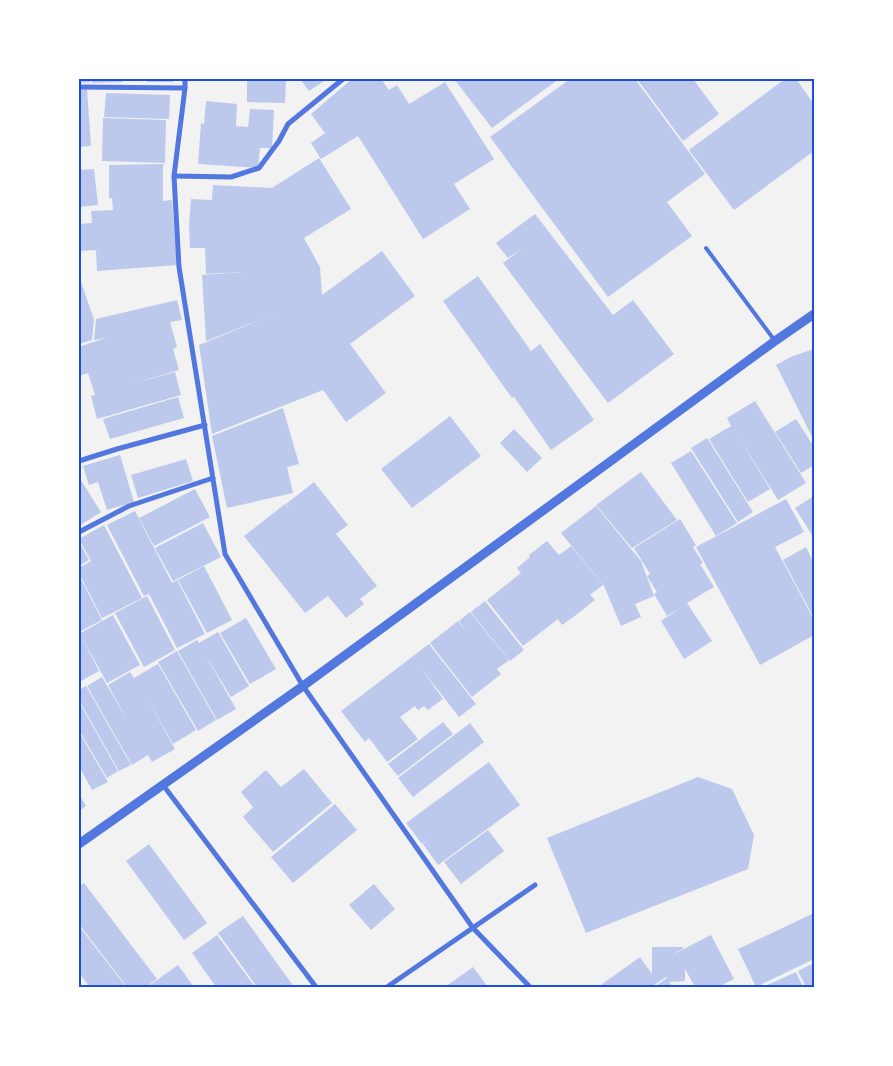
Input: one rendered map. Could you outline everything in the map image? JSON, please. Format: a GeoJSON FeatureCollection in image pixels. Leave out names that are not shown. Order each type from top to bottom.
{"type":"FeatureCollection","features":[{"type":"Feature","properties":{"kind":"street"},"geometry":{"type":"LineString","coordinates":[[184,79],[185,88],[174,176],[179,267],[225,554],[303,686],[473,928],[530,987]]}},
{"type":"Feature","properties":{"kind":"street"},"geometry":{"type":"LineString","coordinates":[[174,176],[231,177],[259,168],[279,141],[288,124],[343,79]]}},
{"type":"Feature","properties":{"kind":"street"},"geometry":{"type":"LineString","coordinates":[[79,87],[185,88]]}},
{"type":"Feature","properties":{"kind":"street"},"geometry":{"type":"LineString","coordinates":[[79,844],[303,686],[814,314]]}},
{"type":"Feature","properties":{"kind":"street"},"geometry":{"type":"LineString","coordinates":[[79,460],[205,425]]}},
{"type":"Feature","properties":{"kind":"street"},"geometry":{"type":"LineString","coordinates":[[79,532],[129,506],[213,478]]}},
{"type":"Feature","properties":{"kind":"street"},"geometry":{"type":"LineString","coordinates":[[162,785],[316,987]]}},
{"type":"Feature","properties":{"kind":"street"},"geometry":{"type":"LineString","coordinates":[[387,987],[535,885]]}},
{"type":"Feature","properties":{"kind":"lane"},"geometry":{"type":"LineString","coordinates":[[706,248],[775,341]]}},
{"type":"Feature","properties":{"kind":"building"},"geometry":{"type":"Polygon","coordinates":[[[79,79],[91,79],[91,82],[79,83],[79,79]]]}},
{"type":"Feature","properties":{"kind":"building"},"geometry":{"type":"Polygon","coordinates":[[[92,79],[123,79],[123,82],[92,83],[92,79]]]}},
{"type":"Feature","properties":{"kind":"building"},"geometry":{"type":"Polygon","coordinates":[[[147,79],[173,79],[173,82],[147,82],[147,79]]]}},
{"type":"Feature","properties":{"kind":"building"},"geometry":{"type":"Polygon","coordinates":[[[300,79],[327,79],[309,91],[300,79]]]}},
{"type":"Feature","properties":{"kind":"building"},"geometry":{"type":"Polygon","coordinates":[[[352,79],[381,79],[389,90],[397,85],[409,104],[445,82],[494,159],[454,184],[470,209],[423,239],[358,136],[321,159],[311,143],[325,133],[311,114],[352,79]]]}},
{"type":"Feature","properties":{"kind":"building"},"geometry":{"type":"Polygon","coordinates":[[[454,79],[559,79],[492,128],[454,79]]]}},
{"type":"Feature","properties":{"kind":"building"},"geometry":{"type":"Polygon","coordinates":[[[570,79],[635,79],[705,174],[667,202],[692,236],[608,297],[490,137],[570,79]]]}},
{"type":"Feature","properties":{"kind":"building"},"geometry":{"type":"Polygon","coordinates":[[[637,79],[693,79],[719,114],[683,141],[637,79]]]}},
{"type":"Feature","properties":{"kind":"building"},"geometry":{"type":"Polygon","coordinates":[[[785,79],[796,79],[814,104],[814,151],[734,210],[689,150],[785,79]]]}},
{"type":"Feature","properties":{"kind":"building"},"geometry":{"type":"Polygon","coordinates":[[[247,80],[286,81],[285,103],[247,102],[247,80]]]}},
{"type":"Feature","properties":{"kind":"building"},"geometry":{"type":"Polygon","coordinates":[[[79,89],[87,89],[91,146],[79,147],[79,89]]]}},
{"type":"Feature","properties":{"kind":"building"},"geometry":{"type":"Polygon","coordinates":[[[106,93],[170,95],[169,119],[104,117],[106,93]]]}},
{"type":"Feature","properties":{"kind":"building"},"geometry":{"type":"Polygon","coordinates":[[[206,101],[237,104],[236,126],[248,127],[250,109],[274,110],[272,148],[260,148],[258,168],[198,164],[201,123],[204,124],[206,101]]]}},
{"type":"Feature","properties":{"kind":"building"},"geometry":{"type":"Polygon","coordinates":[[[103,118],[166,120],[165,163],[102,161],[103,118]]]}},
{"type":"Feature","properties":{"kind":"building"},"geometry":{"type":"Polygon","coordinates":[[[319,158],[351,209],[304,238],[320,267],[322,295],[382,251],[415,296],[350,344],[386,393],[346,422],[323,390],[212,434],[199,345],[280,312],[206,341],[202,275],[245,272],[206,274],[205,248],[190,248],[191,199],[212,200],[213,185],[272,188],[319,158]]]}},
{"type":"Feature","properties":{"kind":"building"},"geometry":{"type":"Polygon","coordinates":[[[163,164],[163,201],[172,200],[177,265],[97,271],[96,250],[80,251],[79,224],[92,223],[91,211],[113,210],[112,198],[109,198],[109,165],[163,164]]]}},
{"type":"Feature","properties":{"kind":"building"},"geometry":{"type":"Polygon","coordinates":[[[94,169],[98,205],[79,207],[79,170],[94,169]]]}},
{"type":"Feature","properties":{"kind":"building"},"geometry":{"type":"Polygon","coordinates":[[[535,214],[613,315],[633,300],[674,354],[608,403],[503,263],[523,248],[508,258],[496,243],[535,214]]]}},
{"type":"Feature","properties":{"kind":"building"},"geometry":{"type":"Polygon","coordinates":[[[79,276],[94,320],[92,340],[79,344],[79,276]]]}},
{"type":"Feature","properties":{"kind":"building"},"geometry":{"type":"Polygon","coordinates":[[[478,276],[531,351],[540,344],[594,420],[551,450],[514,397],[518,394],[512,398],[443,301],[478,276]]]}},
{"type":"Feature","properties":{"kind":"building"},"geometry":{"type":"Polygon","coordinates":[[[177,300],[182,320],[170,322],[177,347],[173,349],[179,370],[131,384],[175,372],[181,395],[97,419],[91,396],[95,395],[88,373],[79,376],[79,347],[105,338],[94,340],[96,319],[177,300]]]}},
{"type":"Feature","properties":{"kind":"building"},"geometry":{"type":"Polygon","coordinates":[[[814,349],[814,441],[776,365],[793,356],[814,349]]]}},
{"type":"Feature","properties":{"kind":"building"},"geometry":{"type":"Polygon","coordinates":[[[178,397],[184,418],[110,439],[103,419],[178,397]]]}},
{"type":"Feature","properties":{"kind":"building"},"geometry":{"type":"Polygon","coordinates":[[[755,401],[806,483],[778,500],[737,434],[770,489],[748,502],[709,439],[731,426],[727,418],[755,401]]]}},
{"type":"Feature","properties":{"kind":"building"},"geometry":{"type":"Polygon","coordinates":[[[283,408],[299,464],[287,467],[293,493],[227,508],[212,436],[283,408]]]}},
{"type":"Feature","properties":{"kind":"building"},"geometry":{"type":"Polygon","coordinates":[[[450,416],[481,456],[412,508],[381,469],[450,416]]]}},
{"type":"Feature","properties":{"kind":"building"},"geometry":{"type":"Polygon","coordinates":[[[796,419],[814,447],[814,465],[801,473],[775,432],[796,419]]]}},
{"type":"Feature","properties":{"kind":"building"},"geometry":{"type":"Polygon","coordinates":[[[514,429],[542,458],[527,472],[500,443],[514,429]]]}},
{"type":"Feature","properties":{"kind":"building"},"geometry":{"type":"Polygon","coordinates":[[[707,438],[753,512],[738,522],[691,448],[707,438]]]}},
{"type":"Feature","properties":{"kind":"building"},"geometry":{"type":"Polygon","coordinates":[[[691,451],[737,523],[716,536],[671,463],[691,451]]]}},
{"type":"Feature","properties":{"kind":"building"},"geometry":{"type":"Polygon","coordinates":[[[120,455],[134,502],[107,510],[98,482],[89,485],[83,466],[120,455]]]}},
{"type":"Feature","properties":{"kind":"building"},"geometry":{"type":"Polygon","coordinates":[[[186,459],[193,481],[138,498],[131,475],[186,459]]]}},
{"type":"Feature","properties":{"kind":"building"},"geometry":{"type":"Polygon","coordinates":[[[641,472],[677,520],[632,548],[596,505],[641,472]]]}},
{"type":"Feature","properties":{"kind":"building"},"geometry":{"type":"Polygon","coordinates":[[[79,477],[101,512],[79,526],[79,477]]]}},
{"type":"Feature","properties":{"kind":"building"},"geometry":{"type":"Polygon","coordinates":[[[314,482],[348,525],[336,534],[377,586],[360,599],[364,604],[346,618],[328,596],[305,613],[244,536],[285,504],[290,510],[286,504],[314,482]]]}},
{"type":"Feature","properties":{"kind":"building"},"geometry":{"type":"Polygon","coordinates":[[[195,489],[210,517],[154,546],[139,518],[195,489]]]}},
{"type":"Feature","properties":{"kind":"building"},"geometry":{"type":"Polygon","coordinates":[[[814,496],[814,538],[795,508],[814,496]]]}},
{"type":"Feature","properties":{"kind":"building"},"geometry":{"type":"Polygon","coordinates":[[[786,499],[804,532],[775,547],[814,620],[814,635],[760,665],[696,547],[786,499]]]}},
{"type":"Feature","properties":{"kind":"building"},"geometry":{"type":"Polygon","coordinates":[[[596,506],[641,561],[654,596],[635,604],[641,617],[621,626],[604,586],[561,533],[596,506]]]}},
{"type":"Feature","properties":{"kind":"building"},"geometry":{"type":"Polygon","coordinates":[[[135,511],[172,583],[177,580],[205,634],[177,648],[149,594],[144,596],[107,525],[135,511]]]}},
{"type":"Feature","properties":{"kind":"building"},"geometry":{"type":"Polygon","coordinates":[[[680,519],[696,545],[693,547],[703,563],[700,564],[714,587],[687,603],[712,641],[684,659],[661,621],[682,607],[667,616],[654,594],[657,592],[647,576],[650,574],[634,548],[680,519]]]}},
{"type":"Feature","properties":{"kind":"building"},"geometry":{"type":"Polygon","coordinates":[[[203,523],[221,557],[173,581],[155,548],[203,523]]]}},
{"type":"Feature","properties":{"kind":"building"},"geometry":{"type":"Polygon","coordinates":[[[104,525],[142,598],[102,618],[79,573],[79,568],[91,561],[79,539],[104,525]]]}},
{"type":"Feature","properties":{"kind":"building"},"geometry":{"type":"Polygon","coordinates":[[[547,541],[559,555],[571,546],[603,585],[590,595],[595,600],[576,615],[562,625],[558,619],[523,646],[487,600],[521,573],[517,568],[530,557],[529,555],[547,541]]]}},
{"type":"Feature","properties":{"kind":"building"},"geometry":{"type":"Polygon","coordinates":[[[79,542],[89,560],[79,566],[79,542]]]}},
{"type":"Feature","properties":{"kind":"building"},"geometry":{"type":"Polygon","coordinates":[[[806,547],[814,563],[814,618],[783,560],[806,547]]]}},
{"type":"Feature","properties":{"kind":"building"},"geometry":{"type":"Polygon","coordinates":[[[204,566],[232,620],[207,633],[178,580],[204,566]]]}},
{"type":"Feature","properties":{"kind":"building"},"geometry":{"type":"Polygon","coordinates":[[[79,575],[102,620],[79,632],[79,575]]]}},
{"type":"Feature","properties":{"kind":"building"},"geometry":{"type":"Polygon","coordinates":[[[147,596],[175,650],[144,667],[115,613],[147,596]]]}},
{"type":"Feature","properties":{"kind":"building"},"geometry":{"type":"Polygon","coordinates":[[[485,601],[524,650],[510,661],[471,612],[485,601]]]}},
{"type":"Feature","properties":{"kind":"building"},"geometry":{"type":"Polygon","coordinates":[[[470,612],[509,660],[497,669],[501,674],[472,697],[430,643],[458,621],[467,633],[459,621],[470,612]]]}},
{"type":"Feature","properties":{"kind":"building"},"geometry":{"type":"Polygon","coordinates":[[[113,615],[140,665],[107,683],[81,636],[99,671],[79,682],[79,634],[113,615]]]}},
{"type":"Feature","properties":{"kind":"building"},"geometry":{"type":"Polygon","coordinates":[[[246,618],[276,669],[250,684],[220,633],[246,618]]]}},
{"type":"Feature","properties":{"kind":"building"},"geometry":{"type":"Polygon","coordinates":[[[218,632],[249,686],[231,697],[205,654],[236,709],[217,720],[178,651],[197,640],[199,643],[218,632]]]}},
{"type":"Feature","properties":{"kind":"building"},"geometry":{"type":"Polygon","coordinates":[[[429,644],[476,704],[459,717],[421,668],[443,699],[428,710],[424,706],[418,710],[415,706],[400,717],[418,739],[387,762],[369,738],[365,742],[341,711],[429,644]]]}},
{"type":"Feature","properties":{"kind":"building"},"geometry":{"type":"Polygon","coordinates":[[[177,651],[216,720],[198,731],[158,662],[177,651]]]}},
{"type":"Feature","properties":{"kind":"building"},"geometry":{"type":"Polygon","coordinates":[[[158,664],[196,730],[173,744],[144,693],[175,749],[152,762],[148,755],[132,765],[87,686],[102,677],[128,721],[108,685],[130,672],[134,678],[158,664]]]}},
{"type":"Feature","properties":{"kind":"building"},"geometry":{"type":"Polygon","coordinates":[[[86,686],[131,765],[119,771],[79,700],[79,690],[86,686]]]}},
{"type":"Feature","properties":{"kind":"building"},"geometry":{"type":"Polygon","coordinates":[[[79,702],[118,771],[107,778],[79,730],[79,702]]]}},
{"type":"Feature","properties":{"kind":"building"},"geometry":{"type":"Polygon","coordinates":[[[443,722],[453,734],[398,776],[388,764],[443,722]]]}},
{"type":"Feature","properties":{"kind":"building"},"geometry":{"type":"Polygon","coordinates":[[[470,723],[484,742],[413,797],[398,778],[470,723]]]}},
{"type":"Feature","properties":{"kind":"building"},"geometry":{"type":"Polygon","coordinates":[[[79,732],[108,782],[92,790],[79,766],[79,732]]]}},
{"type":"Feature","properties":{"kind":"building"},"geometry":{"type":"Polygon","coordinates":[[[489,762],[520,805],[438,865],[423,844],[430,838],[422,844],[406,823],[489,762]]]}},
{"type":"Feature","properties":{"kind":"building"},"geometry":{"type":"Polygon","coordinates":[[[304,769],[332,803],[273,852],[243,817],[253,807],[241,792],[266,770],[281,787],[304,769]]]}},
{"type":"Feature","properties":{"kind":"building"},"geometry":{"type":"Polygon","coordinates":[[[698,777],[732,789],[754,835],[748,869],[586,933],[547,838],[698,777]]]}},
{"type":"Feature","properties":{"kind":"building"},"geometry":{"type":"Polygon","coordinates":[[[79,794],[86,806],[79,811],[79,794]]]}},
{"type":"Feature","properties":{"kind":"building"},"geometry":{"type":"Polygon","coordinates":[[[335,804],[357,830],[293,883],[271,857],[335,804]]]}},
{"type":"Feature","properties":{"kind":"building"},"geometry":{"type":"Polygon","coordinates":[[[488,830],[504,851],[461,884],[444,862],[488,830]]]}},
{"type":"Feature","properties":{"kind":"building"},"geometry":{"type":"Polygon","coordinates":[[[149,844],[207,923],[184,940],[126,861],[149,844]]]}},
{"type":"Feature","properties":{"kind":"building"},"geometry":{"type":"Polygon","coordinates":[[[84,883],[157,979],[146,987],[127,987],[79,924],[79,887],[84,883]]]}},
{"type":"Feature","properties":{"kind":"building"},"geometry":{"type":"Polygon","coordinates":[[[374,884],[395,909],[371,930],[349,905],[374,884]]]}},
{"type":"Feature","properties":{"kind":"building"},"geometry":{"type":"Polygon","coordinates":[[[814,913],[814,959],[756,987],[738,949],[814,913]]]}},
{"type":"Feature","properties":{"kind":"building"},"geometry":{"type":"Polygon","coordinates":[[[243,916],[294,987],[257,987],[218,933],[243,916]]]}},
{"type":"Feature","properties":{"kind":"building"},"geometry":{"type":"Polygon","coordinates":[[[79,926],[126,987],[90,987],[79,973],[79,926]]]}},
{"type":"Feature","properties":{"kind":"building"},"geometry":{"type":"Polygon","coordinates":[[[217,935],[255,987],[216,987],[192,953],[217,935]]]}},
{"type":"Feature","properties":{"kind":"building"},"geometry":{"type":"Polygon","coordinates":[[[711,935],[734,979],[718,987],[695,987],[685,969],[685,981],[669,982],[673,987],[654,987],[666,977],[651,987],[598,987],[640,957],[652,974],[652,947],[683,947],[683,949],[676,953],[711,935]]]}},
{"type":"Feature","properties":{"kind":"building"},"geometry":{"type":"Polygon","coordinates":[[[814,963],[814,987],[806,987],[798,971],[814,963]]]}},
{"type":"Feature","properties":{"kind":"building"},"geometry":{"type":"Polygon","coordinates":[[[178,965],[194,987],[152,987],[150,985],[178,965]]]}},
{"type":"Feature","properties":{"kind":"building"},"geometry":{"type":"Polygon","coordinates":[[[473,967],[488,987],[445,987],[473,967]]]}},
{"type":"Feature","properties":{"kind":"building"},"geometry":{"type":"Polygon","coordinates":[[[796,972],[803,987],[763,987],[796,972]]]}}]}
